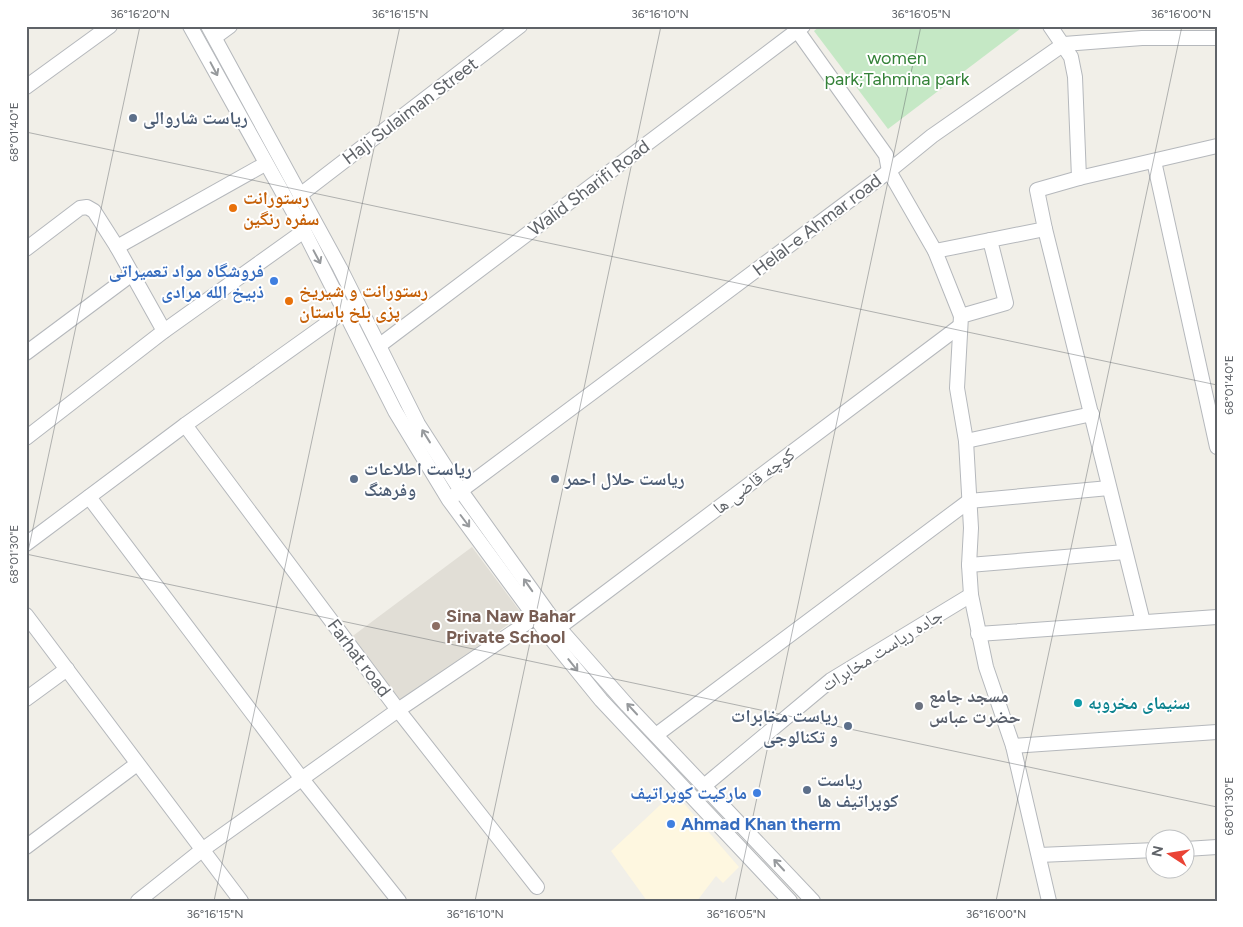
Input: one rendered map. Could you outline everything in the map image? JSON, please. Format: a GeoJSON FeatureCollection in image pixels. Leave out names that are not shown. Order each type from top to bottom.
{"type":"FeatureCollection","features":[{"type":"Feature","properties":{"kind":"street"},"geometry":{"type":"LineString","coordinates":[[26,87],[110,26]]}},
{"type":"Feature","properties":{"kind":"street"},"geometry":{"type":"LineString","coordinates":[[190,26],[264,164],[304,231],[395,411],[449,500],[542,614]]}},
{"type":"Feature","properties":{"kind":"street"},"geometry":{"type":"LineString","coordinates":[[230,26],[211,32],[358,302],[418,424],[542,614],[601,700],[790,901]]}},
{"type":"Feature","properties":{"kind":"street","name":"Haji Sulaiman Street"},"geometry":{"type":"LineString","coordinates":[[300,195],[520,26]]}},
{"type":"Feature","properties":{"kind":"street"},"geometry":{"type":"LineString","coordinates":[[1050,26],[1072,57],[1075,78],[1079,178]]}},
{"type":"Feature","properties":{"kind":"street"},"geometry":{"type":"LineString","coordinates":[[798,28],[886,155],[889,171],[935,251],[960,321],[957,388],[966,441],[971,528],[970,595],[986,667],[1013,746],[1049,901]]}},
{"type":"Feature","properties":{"kind":"street","name":"Walid Sharifi Road"},"geometry":{"type":"LineString","coordinates":[[380,346],[798,28]]}},
{"type":"Feature","properties":{"kind":"street"},"geometry":{"type":"LineString","coordinates":[[1064,44],[1142,38],[1217,38]]}},
{"type":"Feature","properties":{"kind":"street","name":"Helal-e Ahmar road"},"geometry":{"type":"LineString","coordinates":[[449,500],[889,171],[932,136],[1064,44]]}},
{"type":"Feature","properties":{"kind":"street"},"geometry":{"type":"LineString","coordinates":[[1143,622],[1045,230],[1037,190],[1079,178],[1217,146]]}},
{"type":"Feature","properties":{"kind":"street"},"geometry":{"type":"LineString","coordinates":[[1154,161],[1217,447]]}},
{"type":"Feature","properties":{"kind":"street"},"geometry":{"type":"LineString","coordinates":[[117,247],[264,164]]}},
{"type":"Feature","properties":{"kind":"street"},"geometry":{"type":"LineString","coordinates":[[26,249],[80,208],[94,211],[117,247],[164,331]]}},
{"type":"Feature","properties":{"kind":"street"},"geometry":{"type":"LineString","coordinates":[[935,251],[1045,230]]}},
{"type":"Feature","properties":{"kind":"street"},"geometry":{"type":"LineString","coordinates":[[26,438],[164,331],[304,231]]}},
{"type":"Feature","properties":{"kind":"street"},"geometry":{"type":"LineString","coordinates":[[960,321],[1006,303],[990,240]]}},
{"type":"Feature","properties":{"kind":"street"},"geometry":{"type":"LineString","coordinates":[[26,352],[132,274]]}},
{"type":"Feature","properties":{"kind":"street"},"geometry":{"type":"LineString","coordinates":[[26,544],[185,425],[358,302]]}},
{"type":"Feature","properties":{"kind":"street","name":"کوچه قاضی ها"},"geometry":{"type":"LineString","coordinates":[[554,632],[960,321]]}},
{"type":"Feature","properties":{"kind":"street"},"geometry":{"type":"LineString","coordinates":[[966,441],[1092,414]]}},
{"type":"Feature","properties":{"kind":"street","name":"Farhat road"},"geometry":{"type":"LineString","coordinates":[[185,425],[398,710],[537,887]]}},
{"type":"Feature","properties":{"kind":"street"},"geometry":{"type":"LineString","coordinates":[[656,736],[969,501],[1109,488]]}},
{"type":"Feature","properties":{"kind":"street"},"geometry":{"type":"LineString","coordinates":[[88,497],[302,779],[399,901]]}},
{"type":"Feature","properties":{"kind":"street"},"geometry":{"type":"LineString","coordinates":[[969,565],[1125,552]]}},
{"type":"Feature","properties":{"kind":"street","name":"جاده ریاست مخابرات"},"geometry":{"type":"LineString","coordinates":[[704,786],[832,680],[970,595]]}},
{"type":"Feature","properties":{"kind":"street"},"geometry":{"type":"LineString","coordinates":[[138,901],[202,850],[398,710],[542,614]]}},
{"type":"Feature","properties":{"kind":"street"},"geometry":{"type":"LineString","coordinates":[[26,615],[241,901]]}},
{"type":"Feature","properties":{"kind":"street"},"geometry":{"type":"LineString","coordinates":[[978,634],[1217,617]]}},
{"type":"Feature","properties":{"kind":"street"},"geometry":{"type":"LineString","coordinates":[[554,632],[813,901]]}},
{"type":"Feature","properties":{"kind":"street"},"geometry":{"type":"LineString","coordinates":[[26,699],[66,669]]}},
{"type":"Feature","properties":{"kind":"street"},"geometry":{"type":"LineString","coordinates":[[1013,746],[1217,732]]}},
{"type":"Feature","properties":{"kind":"street"},"geometry":{"type":"LineString","coordinates":[[26,846],[137,764]]}},
{"type":"Feature","properties":{"kind":"street"},"geometry":{"type":"LineString","coordinates":[[1196,848],[1217,847]]}},
{"type":"Feature","properties":{"kind":"street"},"geometry":{"type":"LineString","coordinates":[[1039,855],[1146,850]]}},
{"type":"Feature","properties":{"kind":"shaded area","name":"Sina Naw Bahar Private School"},"geometry":{"type":"Polygon","coordinates":[[[472,547],[522,614],[399,705],[350,638],[472,547]]]}},
{"type":"Feature","properties":{"kind":"shaded area","name":"Ahmad Khan therm"},"geometry":{"type":"Polygon","coordinates":[[[674,792],[739,867],[723,883],[716,876],[697,901],[647,901],[611,851],[674,792]]]}},
{"type":"Feature","properties":{"kind":"green space","name":"women park;Tahmina park"},"geometry":{"type":"Polygon","coordinates":[[[820,26],[1018,26],[1020,29],[888,129],[814,31],[820,26]]]}},
{"type":"Feature","properties":{"kind":"place","name":"ریاست شاروالی"},"geometry":{"type":"Point","coordinates":[133,118]}},
{"type":"Feature","properties":{"kind":"place","name":"رستورانت سفره رنگین"},"geometry":{"type":"Point","coordinates":[233,208]}},
{"type":"Feature","properties":{"kind":"place","name":"فروشگاه مواد تعمیراتی ذبیخ الله مرادی"},"geometry":{"type":"Point","coordinates":[274,281]}},
{"type":"Feature","properties":{"kind":"place","name":"رستورانت و شیریخ پزی بلخ باستان"},"geometry":{"type":"Point","coordinates":[289,301]}},
{"type":"Feature","properties":{"kind":"place","name":"ریاست اطلاعات وفرهنگ"},"geometry":{"type":"Point","coordinates":[354,479]}},
{"type":"Feature","properties":{"kind":"place","name":"ریاست حلال احمر"},"geometry":{"type":"Point","coordinates":[555,479]}},
{"type":"Feature","properties":{"kind":"place","name":"Sina Naw Bahar Private School"},"geometry":{"type":"Point","coordinates":[436,626]}},
{"type":"Feature","properties":{"kind":"place","name":"سنیمای مخروبه"},"geometry":{"type":"Point","coordinates":[1078,703]}},
{"type":"Feature","properties":{"kind":"place","name":"مسجد جامع حضرت عباس"},"geometry":{"type":"Point","coordinates":[919,706]}},
{"type":"Feature","properties":{"kind":"place","name":"ریاست مخابرات و تکنالوجی"},"geometry":{"type":"Point","coordinates":[848,726]}},
{"type":"Feature","properties":{"kind":"place","name":"ریاست کوپراتیف ها"},"geometry":{"type":"Point","coordinates":[807,790]}},
{"type":"Feature","properties":{"kind":"place","name":"مارکیت کوپراتیف"},"geometry":{"type":"Point","coordinates":[757,793]}},
{"type":"Feature","properties":{"kind":"place","name":"Ahmad Khan therm"},"geometry":{"type":"Point","coordinates":[671,824]}}]}
